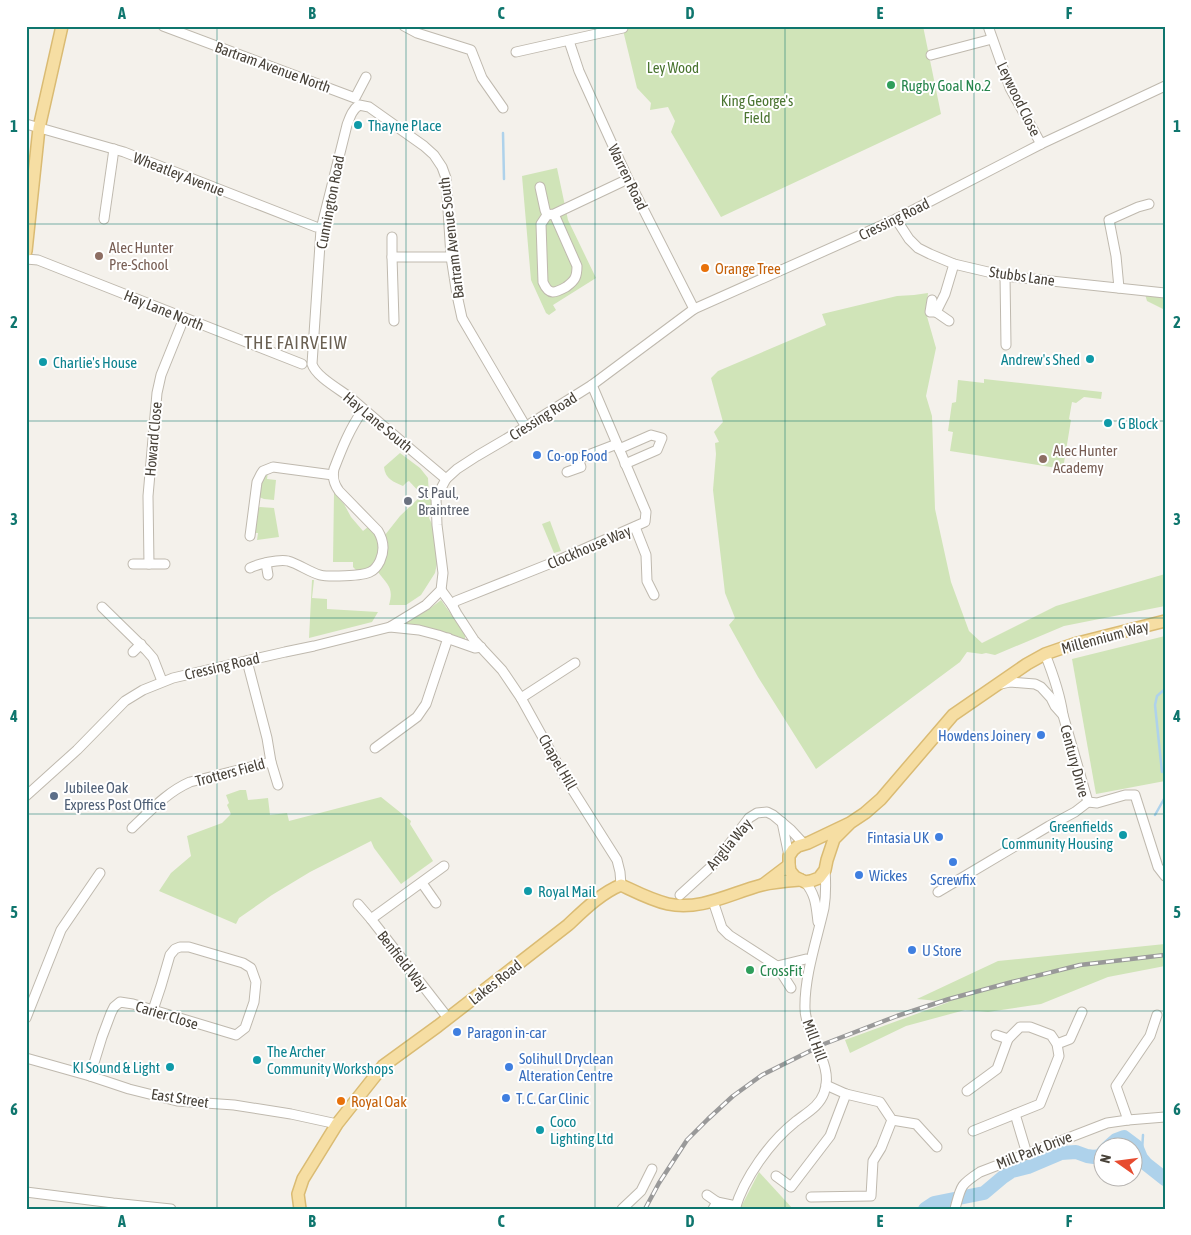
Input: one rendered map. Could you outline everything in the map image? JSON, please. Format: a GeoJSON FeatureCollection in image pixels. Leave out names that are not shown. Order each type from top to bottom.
{"type":"FeatureCollection","features":[{"type":"Feature","properties":{"kind":"main road"},"geometry":{"type":"LineString","coordinates":[[26,251],[40,128],[62,26]]}},
{"type":"Feature","properties":{"kind":"main road","name":"Millennium Way"},"geometry":{"type":"LineString","coordinates":[[850,822],[865,813],[881,799],[953,715],[1027,664],[1045,654],[1074,644],[1165,621]]}},
{"type":"Feature","properties":{"kind":"main road"},"geometry":{"type":"LineString","coordinates":[[803,881],[795,877],[790,871],[789,861],[793,850],[850,822]]}},
{"type":"Feature","properties":{"kind":"main road"},"geometry":{"type":"LineString","coordinates":[[620,885],[668,904],[694,905],[714,901],[763,885],[811,881],[819,878],[826,865],[834,840],[850,822]]}},
{"type":"Feature","properties":{"kind":"main road"},"geometry":{"type":"LineString","coordinates":[[806,843],[818,846],[824,852],[826,865]]}},
{"type":"Feature","properties":{"kind":"main road"},"geometry":{"type":"LineString","coordinates":[[763,885],[789,861]]}},
{"type":"Feature","properties":{"kind":"main road","name":"Lakes Road"},"geometry":{"type":"LineString","coordinates":[[298,1208],[298,1194],[303,1179],[337,1124],[383,1066],[568,926],[610,889],[620,885]]}},
{"type":"Feature","properties":{"kind":"street","name":"Bartram Avenue North"},"geometry":{"type":"LineString","coordinates":[[163,26],[357,101]]}},
{"type":"Feature","properties":{"kind":"street"},"geometry":{"type":"LineString","coordinates":[[404,26],[417,33],[428,31],[471,50],[482,78],[503,108]]}},
{"type":"Feature","properties":{"kind":"street","name":"Leywood Close"},"geometry":{"type":"LineString","coordinates":[[988,26],[1010,88],[1041,144]]}},
{"type":"Feature","properties":{"kind":"street"},"geometry":{"type":"LineString","coordinates":[[516,52],[623,28]]}},
{"type":"Feature","properties":{"kind":"street"},"geometry":{"type":"LineString","coordinates":[[931,55],[992,39]]}},
{"type":"Feature","properties":{"kind":"street","name":"Warren Road"},"geometry":{"type":"LineString","coordinates":[[569,41],[579,71],[628,179],[694,309]]}},
{"type":"Feature","properties":{"kind":"street","name":"Cunnington Road"},"geometry":{"type":"LineString","coordinates":[[312,364],[323,222],[347,125],[366,77]]}},
{"type":"Feature","properties":{"kind":"street","name":"Cressing Road"},"geometry":{"type":"LineString","coordinates":[[26,796],[77,750],[125,701],[143,690],[173,678],[390,627],[426,605],[441,590],[443,573],[436,498],[446,479],[476,456],[592,386],[694,309],[896,219],[1041,144],[1165,86]]}},
{"type":"Feature","properties":{"kind":"street","name":"Bartram Avenue South"},"geometry":{"type":"LineString","coordinates":[[357,101],[369,107],[424,146],[442,167],[446,178],[450,257],[462,318],[526,427]]}},
{"type":"Feature","properties":{"kind":"street","name":"Wheatley Avenue"},"geometry":{"type":"LineString","coordinates":[[26,124],[124,152],[316,227]]}},
{"type":"Feature","properties":{"kind":"street"},"geometry":{"type":"LineString","coordinates":[[104,219],[114,149]]}},
{"type":"Feature","properties":{"kind":"street"},"geometry":{"type":"LineString","coordinates":[[540,188],[550,215],[577,266],[576,278],[558,292],[548,290],[544,282],[541,224],[550,215],[628,179]]}},
{"type":"Feature","properties":{"kind":"street"},"geometry":{"type":"LineString","coordinates":[[1119,288],[1116,256],[1109,220],[1149,204]]}},
{"type":"Feature","properties":{"kind":"street","name":"Stubbs Lane"},"geometry":{"type":"LineString","coordinates":[[896,219],[909,239],[918,248],[954,264],[1005,276],[1165,293]]}},
{"type":"Feature","properties":{"kind":"street"},"geometry":{"type":"LineString","coordinates":[[392,237],[394,321]]}},
{"type":"Feature","properties":{"kind":"street"},"geometry":{"type":"LineString","coordinates":[[392,257],[450,257]]}},
{"type":"Feature","properties":{"kind":"street","name":"Hay Lane North"},"geometry":{"type":"LineString","coordinates":[[26,259],[38,260],[302,364]]}},
{"type":"Feature","properties":{"kind":"street"},"geometry":{"type":"LineString","coordinates":[[937,316],[954,264]]}},
{"type":"Feature","properties":{"kind":"street"},"geometry":{"type":"LineString","coordinates":[[1005,276],[1006,345]]}},
{"type":"Feature","properties":{"kind":"street"},"geometry":{"type":"LineString","coordinates":[[932,300],[930,312],[949,321]]}},
{"type":"Feature","properties":{"kind":"street","name":"Howard Close"},"geometry":{"type":"LineString","coordinates":[[149,564],[148,496],[157,393],[161,375],[184,318]]}},
{"type":"Feature","properties":{"kind":"street","name":"Hay Lane South"},"geometry":{"type":"LineString","coordinates":[[312,364],[316,371],[446,479]]}},
{"type":"Feature","properties":{"kind":"street","name":"Clockhouse Way"},"geometry":{"type":"LineString","coordinates":[[452,605],[456,601],[554,562],[645,522],[646,512],[592,386]]}},
{"type":"Feature","properties":{"kind":"street"},"geometry":{"type":"LineString","coordinates":[[250,568],[287,561],[320,575],[335,576],[364,574],[371,572],[376,567],[382,557],[384,543],[378,531],[335,486],[333,475],[348,434],[363,410]]}},
{"type":"Feature","properties":{"kind":"street"},"geometry":{"type":"LineString","coordinates":[[567,472],[581,466],[578,459],[651,435],[662,438],[657,450],[625,464]]}},
{"type":"Feature","properties":{"kind":"street"},"geometry":{"type":"LineString","coordinates":[[250,536],[258,477],[263,471],[273,467],[333,475]]}},
{"type":"Feature","properties":{"kind":"street"},"geometry":{"type":"LineString","coordinates":[[635,527],[646,555],[647,582],[654,595]]}},
{"type":"Feature","properties":{"kind":"street"},"geometry":{"type":"LineString","coordinates":[[134,564],[165,564]]}},
{"type":"Feature","properties":{"kind":"street"},"geometry":{"type":"LineString","coordinates":[[266,564],[268,575]]}},
{"type":"Feature","properties":{"kind":"street","name":"Chapel Hill"},"geometry":{"type":"LineString","coordinates":[[441,590],[474,640],[502,670],[522,698],[567,781],[617,860],[620,872],[620,885]]}},
{"type":"Feature","properties":{"kind":"street"},"geometry":{"type":"LineString","coordinates":[[102,608],[153,658],[162,681]]}},
{"type":"Feature","properties":{"kind":"street"},"geometry":{"type":"LineString","coordinates":[[390,627],[419,630],[475,648],[481,647]]}},
{"type":"Feature","properties":{"kind":"street"},"geometry":{"type":"LineString","coordinates":[[375,748],[417,717],[426,704],[448,638]]}},
{"type":"Feature","properties":{"kind":"street"},"geometry":{"type":"LineString","coordinates":[[133,652],[140,644]]}},
{"type":"Feature","properties":{"kind":"street"},"geometry":{"type":"LineString","coordinates":[[1045,654],[1054,674],[1063,715]]}},
{"type":"Feature","properties":{"kind":"street","name":"Trotters Field"},"geometry":{"type":"LineString","coordinates":[[132,828],[178,787],[190,782],[271,762],[267,738],[247,661]]}},
{"type":"Feature","properties":{"kind":"street"},"geometry":{"type":"LineString","coordinates":[[522,698],[575,663]]}},
{"type":"Feature","properties":{"kind":"street","name":"Century Drive"},"geometry":{"type":"LineString","coordinates":[[938,892],[1075,812],[1088,802],[1063,715],[1051,698],[1041,687],[1035,684],[1010,682],[998,684]]}},
{"type":"Feature","properties":{"kind":"street"},"geometry":{"type":"LineString","coordinates":[[271,762],[278,785]]}},
{"type":"Feature","properties":{"kind":"street"},"geometry":{"type":"LineString","coordinates":[[1088,802],[1097,803],[1125,795],[1135,795],[1158,867],[1165,876]]}},
{"type":"Feature","properties":{"kind":"street","name":"Anglia Way"},"geometry":{"type":"LineString","coordinates":[[680,895],[714,864],[749,818],[758,813],[767,812],[774,815],[806,843]]}},
{"type":"Feature","properties":{"kind":"street"},"geometry":{"type":"LineString","coordinates":[[782,822],[789,861]]}},
{"type":"Feature","properties":{"kind":"street","name":"Mill Hill"},"geometry":{"type":"LineString","coordinates":[[826,865],[824,907],[805,995],[807,1024],[825,1067],[826,1085]]}},
{"type":"Feature","properties":{"kind":"street"},"geometry":{"type":"LineString","coordinates":[[371,919],[444,866]]}},
{"type":"Feature","properties":{"kind":"street"},"geometry":{"type":"LineString","coordinates":[[26,1018],[61,930],[100,873]]}},
{"type":"Feature","properties":{"kind":"street","name":"Mill Hill"},"geometry":{"type":"LineString","coordinates":[[803,881],[813,892],[816,902],[818,930]]}},
{"type":"Feature","properties":{"kind":"street"},"geometry":{"type":"LineString","coordinates":[[422,882],[436,903]]}},
{"type":"Feature","properties":{"kind":"street"},"geometry":{"type":"LineString","coordinates":[[714,901],[722,928],[729,935],[776,966],[791,988]]}},
{"type":"Feature","properties":{"kind":"street","name":"Benfield Way"},"geometry":{"type":"LineString","coordinates":[[358,904],[448,1018]]}},
{"type":"Feature","properties":{"kind":"street","name":"Carier Close"},"geometry":{"type":"LineString","coordinates":[[90,1076],[114,1007],[120,1002],[236,1035],[245,1028],[254,1002],[256,982],[251,968],[243,963],[180,946],[170,955],[162,986],[153,1010]]}},
{"type":"Feature","properties":{"kind":"street"},"geometry":{"type":"LineString","coordinates":[[776,966],[806,959]]}},
{"type":"Feature","properties":{"kind":"street"},"geometry":{"type":"LineString","coordinates":[[1056,1044],[1070,1039],[1082,1012]]}},
{"type":"Feature","properties":{"kind":"street"},"geometry":{"type":"LineString","coordinates":[[1128,1120],[1116,1086],[1150,1036],[1157,1015]]}},
{"type":"Feature","properties":{"kind":"street"},"geometry":{"type":"LineString","coordinates":[[967,1091],[997,1069],[1008,1039],[1020,1027],[1030,1027],[1052,1035],[1059,1056],[1040,1104],[974,1131]]}},
{"type":"Feature","properties":{"kind":"street"},"geometry":{"type":"LineString","coordinates":[[996,1035],[1008,1039]]}},
{"type":"Feature","properties":{"kind":"street","name":"East Street"},"geometry":{"type":"LineString","coordinates":[[26,1058],[129,1089],[177,1101],[234,1106],[290,1114],[337,1124]]}},
{"type":"Feature","properties":{"kind":"street"},"geometry":{"type":"LineString","coordinates":[[707,1195],[715,1205],[735,1207],[745,1183],[755,1168],[777,1139],[818,1104],[824,1094],[826,1085],[846,1094],[880,1102],[892,1120],[916,1124],[937,1147]]}},
{"type":"Feature","properties":{"kind":"street"},"geometry":{"type":"LineString","coordinates":[[776,1176],[791,1186],[830,1136],[846,1094]]}},
{"type":"Feature","properties":{"kind":"street"},"geometry":{"type":"LineString","coordinates":[[1015,1114],[1027,1154]]}},
{"type":"Feature","properties":{"kind":"street","name":"Mill Park Drive"},"geometry":{"type":"LineString","coordinates":[[955,1209],[959,1192],[964,1182],[980,1172],[1107,1124],[1165,1117]]}},
{"type":"Feature","properties":{"kind":"street"},"geometry":{"type":"LineString","coordinates":[[811,1197],[871,1196],[873,1162],[881,1148],[892,1120]]}},
{"type":"Feature","properties":{"kind":"street"},"geometry":{"type":"LineString","coordinates":[[622,1209],[641,1191],[652,1169]]}},
{"type":"Feature","properties":{"kind":"street"},"geometry":{"type":"LineString","coordinates":[[26,1192],[171,1209]]}},
{"type":"Feature","properties":{"kind":"green space","name":"King George's Field"},"geometry":{"type":"Polygon","coordinates":[[[622,26],[923,26],[941,114],[721,217],[671,132],[675,121],[668,107],[650,110],[651,103],[637,88],[622,26]]]}},
{"type":"Feature","properties":{"kind":"green space"},"geometry":{"type":"Polygon","coordinates":[[[557,168],[568,220],[596,278],[553,305],[556,310],[549,315],[546,313],[531,280],[522,176],[557,168]]]}},
{"type":"Feature","properties":{"kind":"green space"},"geometry":{"type":"Polygon","coordinates":[[[928,293],[926,313],[936,348],[926,396],[932,416],[935,509],[951,582],[969,631],[982,643],[1056,606],[1165,574],[1165,606],[1064,626],[995,655],[967,652],[960,662],[816,769],[758,677],[729,625],[735,618],[725,593],[713,490],[715,443],[719,442],[714,432],[723,422],[711,378],[718,371],[826,325],[822,314],[897,296],[928,293]]]}},
{"type":"Feature","properties":{"kind":"green space"},"geometry":{"type":"Polygon","coordinates":[[[1145,294],[1165,298],[1165,310],[1147,301],[1145,294]]]}},
{"type":"Feature","properties":{"kind":"green space"},"geometry":{"type":"Polygon","coordinates":[[[984,379],[1102,392],[1101,399],[1084,397],[1076,403],[1072,402],[1063,469],[950,451],[953,432],[948,431],[952,403],[956,402],[958,380],[984,383],[984,379]]]}},
{"type":"Feature","properties":{"kind":"green space"},"geometry":{"type":"Polygon","coordinates":[[[400,453],[420,468],[428,478],[429,496],[434,498],[434,505],[429,518],[433,526],[438,559],[435,573],[421,595],[406,605],[389,605],[390,591],[378,572],[388,547],[385,535],[400,516],[422,495],[409,481],[403,486],[390,479],[386,474],[384,467],[400,453]]]}},
{"type":"Feature","properties":{"kind":"green space"},"geometry":{"type":"Polygon","coordinates":[[[268,472],[267,479],[276,480],[274,500],[259,497],[261,480],[268,472]]]}},
{"type":"Feature","properties":{"kind":"green space"},"geometry":{"type":"Polygon","coordinates":[[[334,493],[363,531],[368,527],[377,539],[377,555],[371,566],[367,569],[357,571],[353,567],[353,562],[333,562],[334,493]]]}},
{"type":"Feature","properties":{"kind":"green space"},"geometry":{"type":"Polygon","coordinates":[[[258,508],[274,508],[279,537],[257,540],[258,533],[253,533],[258,508]]]}},
{"type":"Feature","properties":{"kind":"green space"},"geometry":{"type":"Polygon","coordinates":[[[550,521],[561,551],[554,553],[542,524],[550,521]]]}},
{"type":"Feature","properties":{"kind":"green space"},"geometry":{"type":"Polygon","coordinates":[[[312,580],[314,580],[312,598],[327,599],[327,609],[378,612],[372,622],[309,638],[312,580]]]}},
{"type":"Feature","properties":{"kind":"green space"},"geometry":{"type":"Polygon","coordinates":[[[441,600],[465,634],[465,640],[402,624],[402,622],[428,610],[441,600]]]}},
{"type":"Feature","properties":{"kind":"green space"},"geometry":{"type":"Polygon","coordinates":[[[1165,636],[1165,781],[1096,794],[1072,659],[1165,636]]]}},
{"type":"Feature","properties":{"kind":"green space"},"geometry":{"type":"Polygon","coordinates":[[[246,790],[248,800],[268,798],[270,815],[287,813],[289,821],[381,797],[411,821],[410,824],[433,861],[401,884],[374,848],[371,841],[310,872],[272,895],[239,918],[236,924],[159,891],[171,873],[191,856],[187,836],[222,823],[231,814],[227,805],[229,803],[226,795],[246,790]]]}},
{"type":"Feature","properties":{"kind":"green space"},"geometry":{"type":"Polygon","coordinates":[[[1165,944],[1165,966],[1108,977],[1041,1004],[988,1012],[965,1010],[906,1026],[850,1053],[845,1040],[949,1002],[917,999],[998,961],[1165,944]]]}},
{"type":"Feature","properties":{"kind":"green space"},"geometry":{"type":"Polygon","coordinates":[[[759,1172],[793,1209],[740,1209],[759,1172]]]}},
{"type":"Feature","properties":{"kind":"waterway"},"geometry":{"type":"LineString","coordinates":[[503,133],[504,179]]}},
{"type":"Feature","properties":{"kind":"waterway"},"geometry":{"type":"LineString","coordinates":[[1162,772],[1155,705],[1157,696],[1165,689]]}},
{"type":"Feature","properties":{"kind":"waterway"},"geometry":{"type":"LineString","coordinates":[[1155,815],[1164,799]]}},
{"type":"Feature","properties":{"kind":"waterway"},"geometry":{"type":"LineString","coordinates":[[1143,1135],[1142,1151],[1146,1164]]}},
{"type":"Feature","properties":{"kind":"waterway"},"geometry":{"type":"LineString","coordinates":[[1121,1138],[1125,1138]]}},
{"type":"Feature","properties":{"kind":"waterway"},"geometry":{"type":"LineString","coordinates":[[925,1209],[934,1203],[984,1193],[1012,1171],[1028,1167],[1061,1153],[1076,1152],[1094,1157]]}},
{"type":"Feature","properties":{"kind":"waterway"},"geometry":{"type":"LineString","coordinates":[[1144,1162],[1165,1179]]}},
{"type":"Feature","properties":{"kind":"railway"},"geometry":{"type":"LineString","coordinates":[[645,1209],[659,1183],[687,1140],[708,1119],[733,1096],[762,1075],[824,1044],[897,1016],[949,999],[1012,982],[1080,965],[1165,955]]}},
{"type":"Feature","properties":{"kind":"place","name":"Rugby Goal No.2"},"geometry":{"type":"Point","coordinates":[891,85]}},
{"type":"Feature","properties":{"kind":"place","name":"Thayne Place"},"geometry":{"type":"Point","coordinates":[358,125]}},
{"type":"Feature","properties":{"kind":"place","name":"Alec Hunter Pre-School"},"geometry":{"type":"Point","coordinates":[99,256]}},
{"type":"Feature","properties":{"kind":"place","name":"Orange Tree"},"geometry":{"type":"Point","coordinates":[705,268]}},
{"type":"Feature","properties":{"kind":"place","name":"Andrew's Shed"},"geometry":{"type":"Point","coordinates":[1090,359]}},
{"type":"Feature","properties":{"kind":"place","name":"Charlie's House"},"geometry":{"type":"Point","coordinates":[43,362]}},
{"type":"Feature","properties":{"kind":"place","name":"G Block"},"geometry":{"type":"Point","coordinates":[1108,423]}},
{"type":"Feature","properties":{"kind":"place","name":"Co-op Food"},"geometry":{"type":"Point","coordinates":[537,455]}},
{"type":"Feature","properties":{"kind":"place","name":"Alec Hunter Academy"},"geometry":{"type":"Point","coordinates":[1043,459]}},
{"type":"Feature","properties":{"kind":"place","name":"St Paul, Braintree"},"geometry":{"type":"Point","coordinates":[408,501]}},
{"type":"Feature","properties":{"kind":"place","name":"Howdens Joinery"},"geometry":{"type":"Point","coordinates":[1041,735]}},
{"type":"Feature","properties":{"kind":"place","name":"Jubilee Oak Express Post Office"},"geometry":{"type":"Point","coordinates":[54,796]}},
{"type":"Feature","properties":{"kind":"place","name":"Greenfields Community Housing"},"geometry":{"type":"Point","coordinates":[1123,835]}},
{"type":"Feature","properties":{"kind":"place","name":"Fintasia UK"},"geometry":{"type":"Point","coordinates":[939,837]}},
{"type":"Feature","properties":{"kind":"place","name":"Screwfix"},"geometry":{"type":"Point","coordinates":[953,862]}},
{"type":"Feature","properties":{"kind":"place","name":"Wickes"},"geometry":{"type":"Point","coordinates":[859,875]}},
{"type":"Feature","properties":{"kind":"place","name":"Royal Mail"},"geometry":{"type":"Point","coordinates":[528,891]}},
{"type":"Feature","properties":{"kind":"place","name":"U Store"},"geometry":{"type":"Point","coordinates":[912,950]}},
{"type":"Feature","properties":{"kind":"place","name":"CrossFit"},"geometry":{"type":"Point","coordinates":[750,970]}},
{"type":"Feature","properties":{"kind":"place","name":"Paragon in-car"},"geometry":{"type":"Point","coordinates":[457,1032]}},
{"type":"Feature","properties":{"kind":"place","name":"The Archer Community Workshops"},"geometry":{"type":"Point","coordinates":[257,1060]}},
{"type":"Feature","properties":{"kind":"place","name":"KI Sound & Light"},"geometry":{"type":"Point","coordinates":[170,1067]}},
{"type":"Feature","properties":{"kind":"place","name":"Solihull Dryclean Alteration Centre"},"geometry":{"type":"Point","coordinates":[509,1067]}},
{"type":"Feature","properties":{"kind":"place","name":"T. C. Car Clinic"},"geometry":{"type":"Point","coordinates":[506,1098]}},
{"type":"Feature","properties":{"kind":"place","name":"Royal Oak"},"geometry":{"type":"Point","coordinates":[341,1101]}},
{"type":"Feature","properties":{"kind":"place","name":"Coco Lighting Ltd"},"geometry":{"type":"Point","coordinates":[540,1130]}},
{"type":"Feature","properties":{"kind":"district","name":"THE FAIRVEIW"},"geometry":{"type":"Point","coordinates":[296,342]}},
{"type":"Feature","properties":{"kind":"park label","name":"Ley Wood"},"geometry":{"type":"Point","coordinates":[673,67]}}]}
